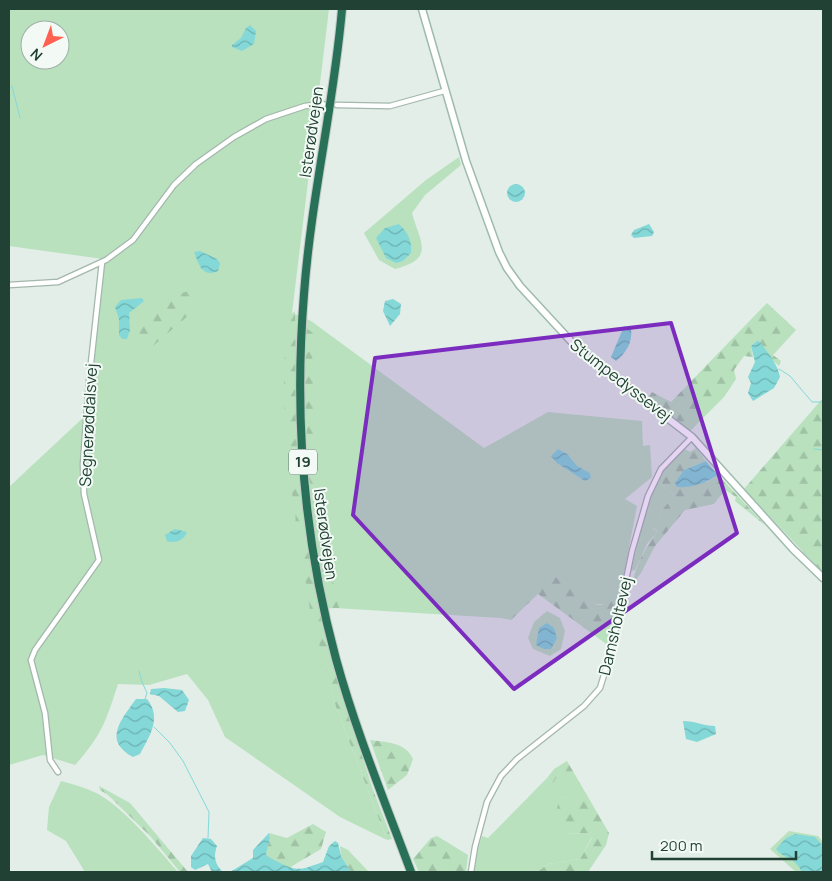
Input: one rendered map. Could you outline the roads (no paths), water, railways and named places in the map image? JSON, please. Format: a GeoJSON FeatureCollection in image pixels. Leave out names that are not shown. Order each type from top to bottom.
{"type":"FeatureCollection","features":[{"type":"Feature","properties":{"kind":"highway","name":"Isterødvejen"},"geometry":{"type":"LineString","coordinates":[[341,9],[304,294],[300,395],[306,499],[323,606],[336,658],[368,757],[411,872]]}},
{"type":"Feature","properties":{"kind":"street","name":"Stumpedyssevej"},"geometry":{"type":"LineString","coordinates":[[422,9],[444,92],[466,161],[498,252],[507,268],[520,286],[580,351],[692,437],[793,549],[823,578]]}},
{"type":"Feature","properties":{"kind":"street"},"geometry":{"type":"LineString","coordinates":[[337,105],[390,106],[444,92]]}},
{"type":"Feature","properties":{"kind":"street"},"geometry":{"type":"LineString","coordinates":[[9,285],[58,282],[102,262],[133,240],[174,185],[196,164],[234,137],[266,119],[305,106],[323,104]]}},
{"type":"Feature","properties":{"kind":"street","name":"Segnerøddalsvej"},"geometry":{"type":"LineString","coordinates":[[58,772],[50,760],[45,713],[31,660],[35,650],[99,560],[84,494],[83,464],[89,381],[102,262]]}},
{"type":"Feature","properties":{"kind":"street","name":"Damsholtevej"},"geometry":{"type":"LineString","coordinates":[[471,872],[475,847],[487,802],[501,776],[517,760],[584,706],[600,688],[611,650],[632,551],[648,496],[661,469],[692,437]]}},
{"type":"Feature","properties":{"kind":"water"},"geometry":{"type":"Polygon","coordinates":[[[250,25],[256,31],[254,44],[242,51],[232,47],[241,38],[246,28],[250,25]]]}},
{"type":"Feature","properties":{"kind":"water"},"geometry":{"type":"Polygon","coordinates":[[[516,184],[522,187],[525,193],[522,199],[516,202],[510,199],[507,193],[510,187],[516,184]]]}},
{"type":"Feature","properties":{"kind":"water"},"geometry":{"type":"Polygon","coordinates":[[[399,224],[409,237],[411,253],[403,261],[396,263],[386,258],[376,238],[385,228],[399,224]]]}},
{"type":"Feature","properties":{"kind":"water"},"geometry":{"type":"Polygon","coordinates":[[[649,224],[654,232],[652,236],[634,238],[631,235],[634,230],[649,224]]]}},
{"type":"Feature","properties":{"kind":"water"},"geometry":{"type":"Polygon","coordinates":[[[200,251],[217,259],[220,263],[218,271],[208,273],[202,269],[194,252],[200,251]]]}},
{"type":"Feature","properties":{"kind":"water"},"geometry":{"type":"Polygon","coordinates":[[[142,298],[144,301],[129,313],[130,330],[127,339],[122,339],[119,335],[119,319],[115,307],[121,300],[142,298]]]}},
{"type":"Feature","properties":{"kind":"water"},"geometry":{"type":"Polygon","coordinates":[[[393,299],[401,304],[400,314],[390,326],[383,311],[385,301],[393,299]]]}},
{"type":"Feature","properties":{"kind":"water"},"geometry":{"type":"Polygon","coordinates":[[[624,326],[631,329],[630,343],[626,351],[616,361],[611,357],[624,326]]]}},
{"type":"Feature","properties":{"kind":"water"},"geometry":{"type":"Polygon","coordinates":[[[758,340],[775,362],[780,377],[774,388],[753,401],[748,393],[751,383],[748,377],[755,362],[751,346],[758,340]]]}},
{"type":"Feature","properties":{"kind":"water"},"geometry":{"type":"Polygon","coordinates":[[[558,449],[567,454],[577,466],[590,473],[591,478],[585,481],[557,463],[551,456],[558,449]]]}},
{"type":"Feature","properties":{"kind":"water"},"geometry":{"type":"Polygon","coordinates":[[[706,461],[718,475],[699,484],[677,487],[675,483],[684,470],[706,461]]]}},
{"type":"Feature","properties":{"kind":"water"},"geometry":{"type":"Polygon","coordinates":[[[175,529],[187,532],[179,541],[167,541],[165,535],[175,529]]]}},
{"type":"Feature","properties":{"kind":"water"},"geometry":{"type":"Polygon","coordinates":[[[547,623],[554,628],[557,638],[551,649],[544,649],[536,645],[539,628],[547,623]]]}},
{"type":"Feature","properties":{"kind":"water"},"geometry":{"type":"Polygon","coordinates":[[[151,689],[182,690],[189,700],[185,711],[178,712],[159,696],[150,694],[151,689]]]}},
{"type":"Feature","properties":{"kind":"water"},"geometry":{"type":"Polygon","coordinates":[[[136,699],[147,699],[154,713],[154,720],[151,733],[140,754],[133,757],[124,751],[119,744],[117,730],[136,699]]]}},
{"type":"Feature","properties":{"kind":"water"},"geometry":{"type":"Polygon","coordinates":[[[683,721],[715,726],[716,734],[697,742],[686,739],[683,721]]]}},
{"type":"Feature","properties":{"kind":"water"},"geometry":{"type":"Polygon","coordinates":[[[269,833],[270,838],[266,854],[278,862],[291,868],[301,869],[323,862],[329,846],[335,841],[338,843],[341,856],[351,872],[230,872],[253,858],[253,850],[269,833]]]}},
{"type":"Feature","properties":{"kind":"water"},"geometry":{"type":"Polygon","coordinates":[[[795,834],[815,837],[823,846],[823,872],[802,872],[796,863],[776,849],[786,838],[795,834]]]}},
{"type":"Feature","properties":{"kind":"water"},"geometry":{"type":"Polygon","coordinates":[[[203,838],[211,839],[217,846],[216,860],[223,872],[212,872],[208,864],[195,870],[191,867],[191,856],[203,838]]]}},
{"type":"Feature","properties":{"kind":"waterway"},"geometry":{"type":"LineString","coordinates":[[12,86],[20,118]]}},
{"type":"Feature","properties":{"kind":"waterway"},"geometry":{"type":"LineString","coordinates":[[779,369],[790,376],[812,402],[823,402]]}},
{"type":"Feature","properties":{"kind":"waterway"},"geometry":{"type":"LineString","coordinates":[[814,449],[823,450]]}},
{"type":"Feature","properties":{"kind":"waterway"},"geometry":{"type":"LineString","coordinates":[[139,671],[147,693],[145,699]]}},
{"type":"Feature","properties":{"kind":"waterway"},"geometry":{"type":"LineString","coordinates":[[154,727],[170,743],[183,761],[209,812],[208,838]]}}]}
